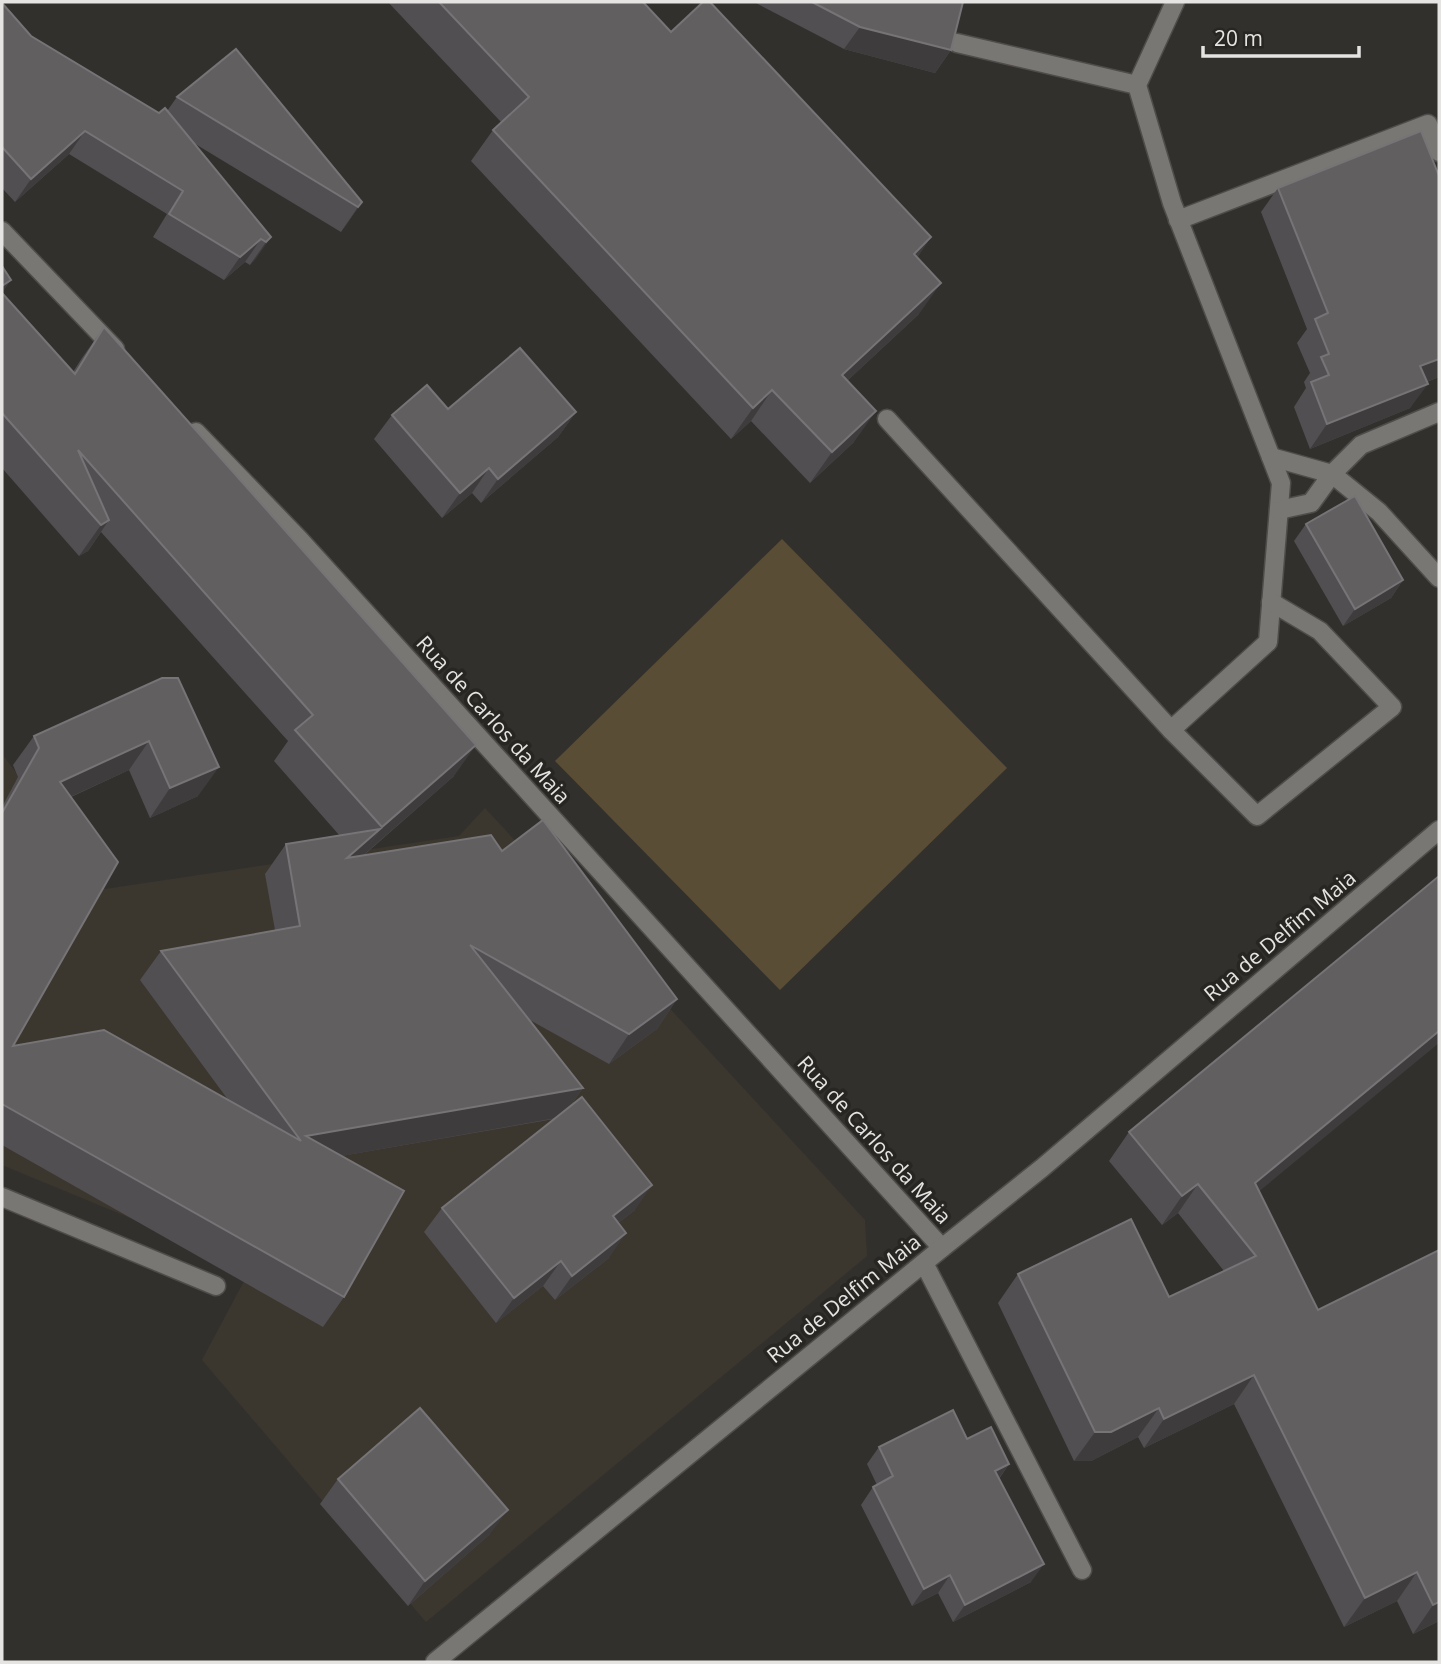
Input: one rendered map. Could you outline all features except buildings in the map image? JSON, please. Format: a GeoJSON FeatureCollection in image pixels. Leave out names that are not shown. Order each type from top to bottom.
{"type":"FeatureCollection","features":[{"type":"Feature","properties":{"kind":"street"},"geometry":{"type":"LineString","coordinates":[[1171,730],[1268,642],[1281,483],[1178,220],[1138,85],[1175,2]]}},
{"type":"Feature","properties":{"kind":"street"},"geometry":{"type":"LineString","coordinates":[[957,43],[1138,85]]}},
{"type":"Feature","properties":{"kind":"street"},"geometry":{"type":"LineString","coordinates":[[1178,220],[1429,124],[1439,152]]}},
{"type":"Feature","properties":{"kind":"street"},"geometry":{"type":"LineString","coordinates":[[2,231],[127,360]]}},
{"type":"Feature","properties":{"kind":"street"},"geometry":{"type":"LineString","coordinates":[[1279,510],[1311,503],[1332,474],[1361,445],[1439,412]]}},
{"type":"Feature","properties":{"kind":"street"},"geometry":{"type":"LineString","coordinates":[[887,419],[1171,730],[1257,816],[1392,707],[1320,631],[1271,602]]}},
{"type":"Feature","properties":{"kind":"street","name":"Rua de Carlos da Maia"},"geometry":{"type":"LineString","coordinates":[[185,420],[300,540],[942,1248]]}},
{"type":"Feature","properties":{"kind":"street"},"geometry":{"type":"LineString","coordinates":[[1270,457],[1332,474],[1379,512],[1439,578]]}},
{"type":"Feature","properties":{"kind":"street","name":"Rua de Delfim Maia"},"geometry":{"type":"LineString","coordinates":[[442,1656],[1042,1168],[1439,830]]}},
{"type":"Feature","properties":{"kind":"street"},"geometry":{"type":"LineString","coordinates":[[2,1197],[216,1286]]}},
{"type":"Feature","properties":{"kind":"street"},"geometry":{"type":"LineString","coordinates":[[924,1263],[1082,1570]]}},
{"type":"Feature","properties":{"kind":"shaded area"},"geometry":{"type":"Polygon","coordinates":[[[782,539],[1007,768],[780,990],[555,761],[782,539]]]}},
{"type":"Feature","properties":{"kind":"shaded area"},"geometry":{"type":"Polygon","coordinates":[[[2,754],[105,889],[459,836],[485,808],[865,1220],[867,1256],[426,1622],[202,1360],[251,1268],[2,1165],[2,754]]]}}]}
